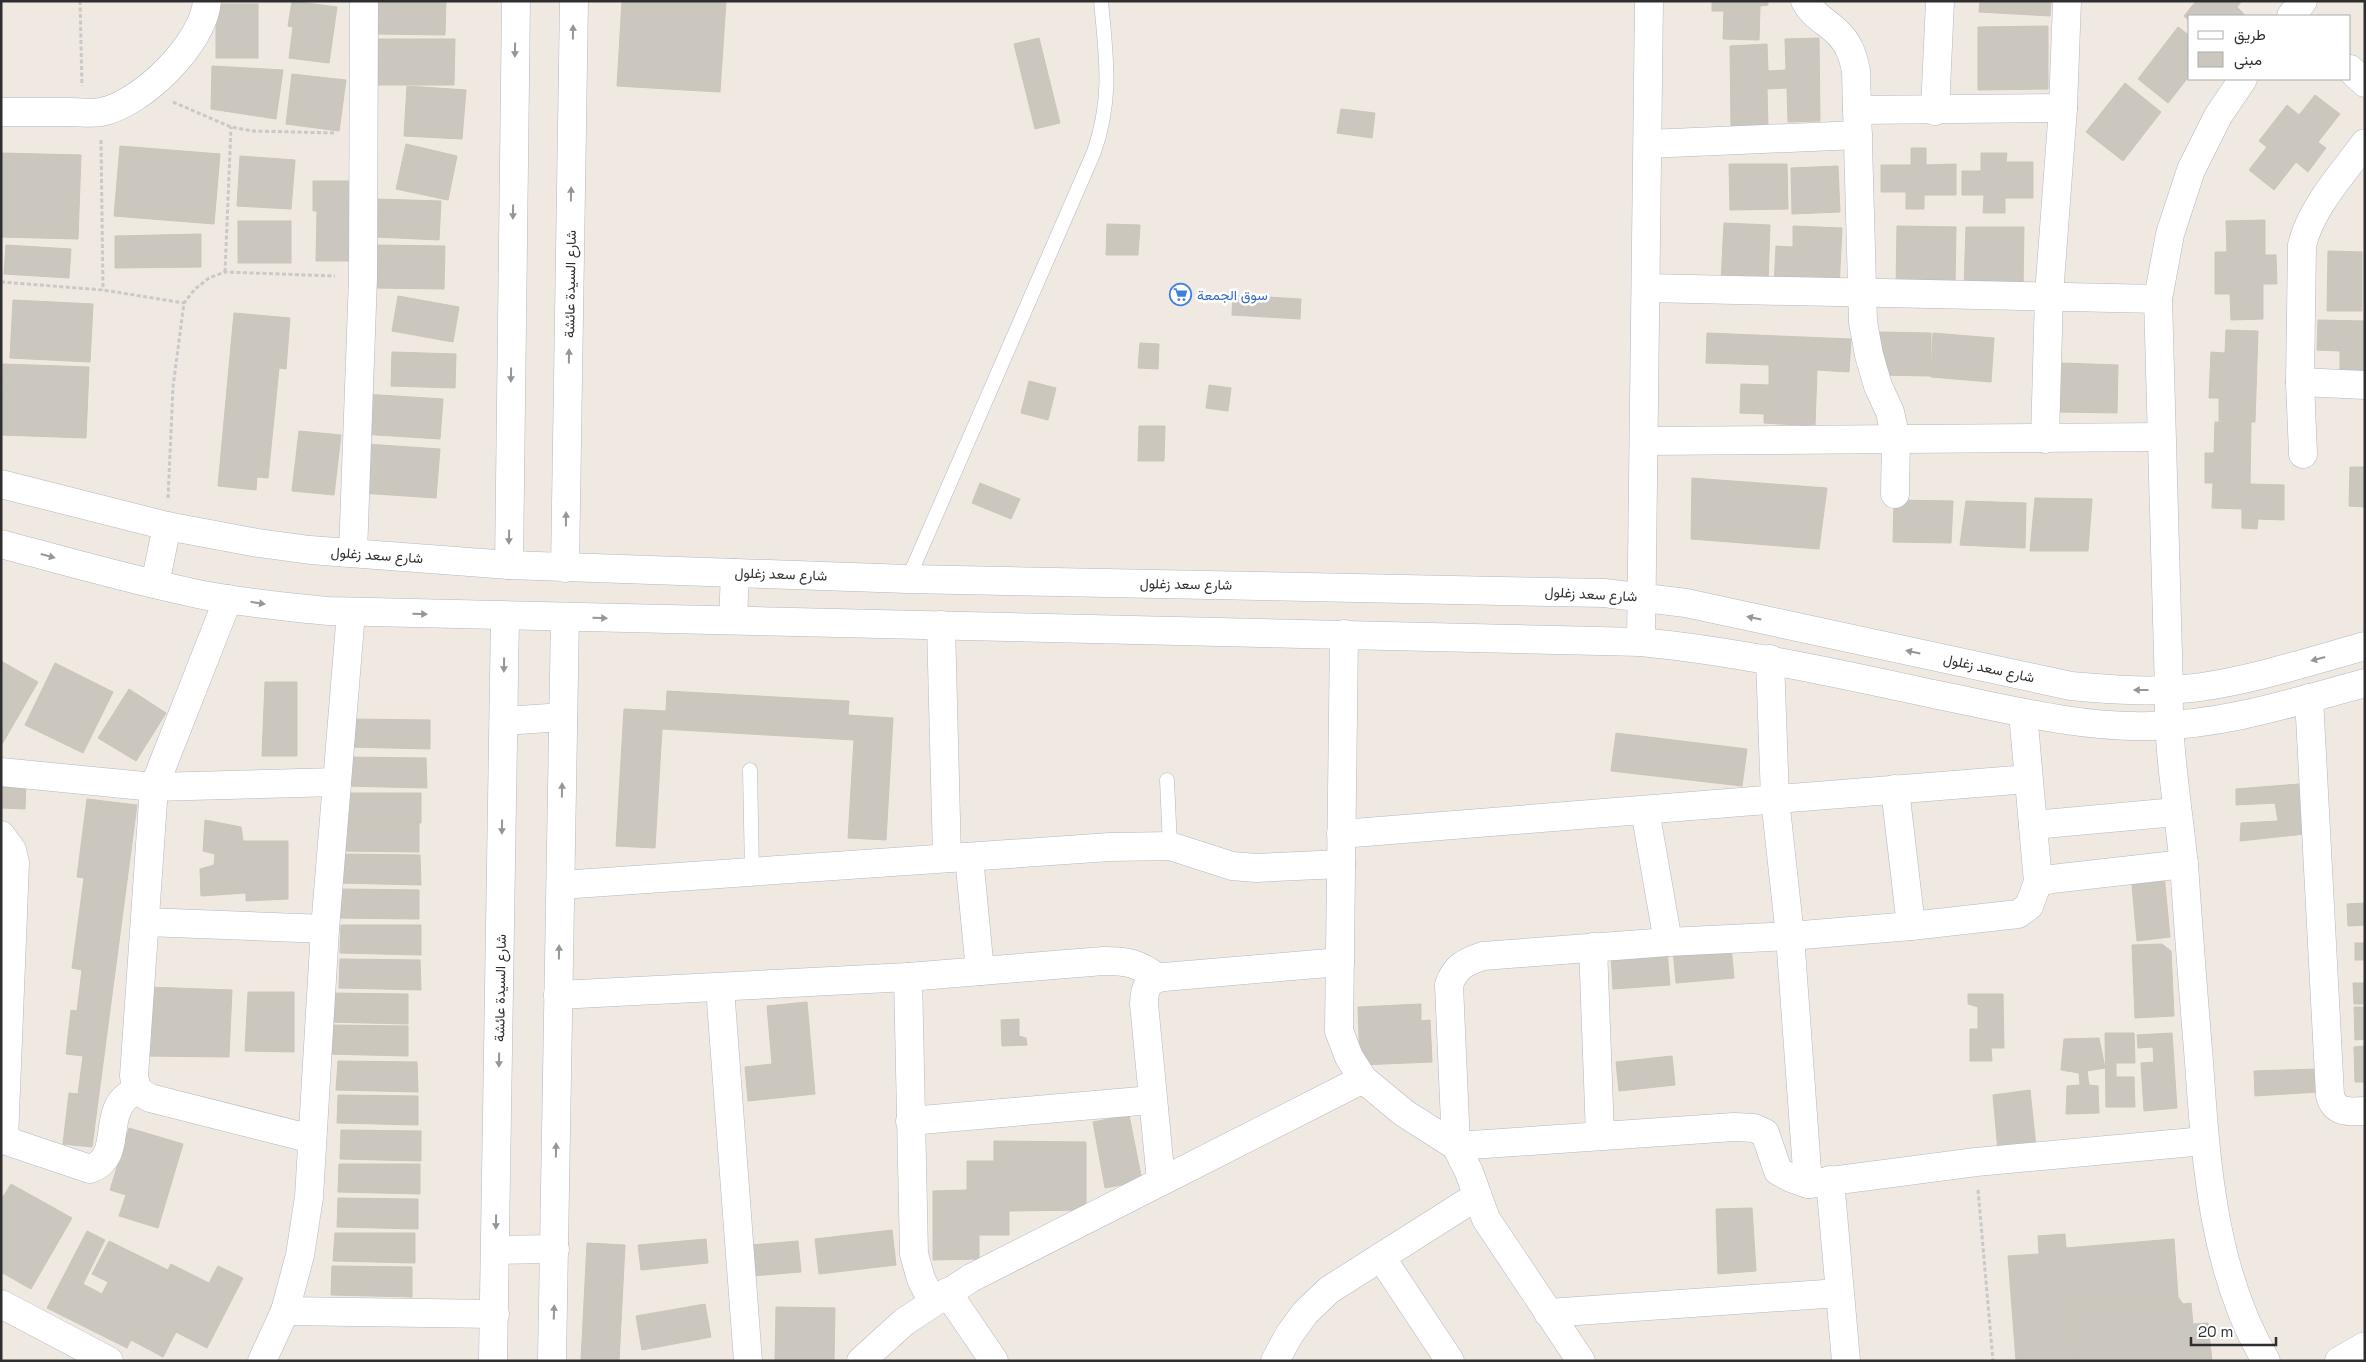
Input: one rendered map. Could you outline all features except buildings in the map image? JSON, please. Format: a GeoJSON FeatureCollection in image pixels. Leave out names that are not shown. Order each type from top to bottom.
{"type":"FeatureCollection","features":[{"type":"Feature","properties":{"kind":"street"},"geometry":{"type":"LineString","coordinates":[[1,112],[92,112],[145,90],[170,68],[191,41],[206,12],[207,1]]}},
{"type":"Feature","properties":{"kind":"street"},"geometry":{"type":"LineString","coordinates":[[353,553],[363,278],[364,1]]}},
{"type":"Feature","properties":{"kind":"street"},"geometry":{"type":"LineString","coordinates":[[509,564],[516,1]]}},
{"type":"Feature","properties":{"kind":"street","name":"شارع السيدة عائشة"},"geometry":{"type":"LineString","coordinates":[[565,568],[574,1]]}},
{"type":"Feature","properties":{"kind":"street"},"geometry":{"type":"LineString","coordinates":[[1641,642],[1650,1]]}},
{"type":"Feature","properties":{"kind":"street"},"geometry":{"type":"LineString","coordinates":[[1805,1],[1820,19],[1837,32],[1851,50],[1856,71],[1863,322],[1869,355],[1878,386],[1890,412],[1896,439],[1895,494]]}},
{"type":"Feature","properties":{"kind":"street"},"geometry":{"type":"LineString","coordinates":[[1935,110],[1940,1]]}},
{"type":"Feature","properties":{"kind":"street"},"geometry":{"type":"LineString","coordinates":[[2045,439],[2049,295],[2063,108],[2067,1]]}},
{"type":"Feature","properties":{"kind":"street"},"geometry":{"type":"LineString","coordinates":[[2351,70],[2365,83]]}},
{"type":"Feature","properties":{"kind":"street"},"geometry":{"type":"LineString","coordinates":[[2242,80],[2218,116],[2191,170],[2170,234],[2158,299],[2169,690],[2168,725],[2176,812],[2184,864],[2204,1142],[2219,1235],[2232,1289],[2254,1340],[2266,1361]]}},
{"type":"Feature","properties":{"kind":"street"},"geometry":{"type":"LineString","coordinates":[[1648,144],[1857,123],[1935,110],[2063,108]]}},
{"type":"Feature","properties":{"kind":"street"},"geometry":{"type":"LineString","coordinates":[[2303,454],[2300,382],[2302,245],[2314,213],[2365,143]]}},
{"type":"Feature","properties":{"kind":"street"},"geometry":{"type":"LineString","coordinates":[[1646,288],[2049,295],[2158,299]]}},
{"type":"Feature","properties":{"kind":"street"},"geometry":{"type":"LineString","coordinates":[[2300,382],[2365,385]]}},
{"type":"Feature","properties":{"kind":"street"},"geometry":{"type":"LineString","coordinates":[[1644,440],[2161,437]]}},
{"type":"Feature","properties":{"kind":"street","name":"شارع سعد زغلول"},"geometry":{"type":"LineString","coordinates":[[1,484],[167,526],[258,544],[353,553],[565,568],[908,579],[1584,592],[1642,596],[1696,605],[2071,686],[2112,690],[2169,690],[2230,682],[2365,646]]}},
{"type":"Feature","properties":{"kind":"street"},"geometry":{"type":"LineString","coordinates":[[154,584],[167,526]]}},
{"type":"Feature","properties":{"kind":"street"},"geometry":{"type":"LineString","coordinates":[[1,544],[154,584],[228,599],[268,605],[351,612],[1641,642],[1705,648],[1770,659],[2023,713],[2112,726],[2168,725],[2228,719],[2365,683]]}},
{"type":"Feature","properties":{"kind":"street"},"geometry":{"type":"LineString","coordinates":[[733,620],[735,573]]}},
{"type":"Feature","properties":{"kind":"street"},"geometry":{"type":"LineString","coordinates":[[228,599],[154,787],[134,1076],[137,1090],[150,1098],[312,1139]]}},
{"type":"Feature","properties":{"kind":"street"},"geometry":{"type":"LineString","coordinates":[[262,1361],[285,1311],[300,1255],[309,1197],[325,929],[351,612]]}},
{"type":"Feature","properties":{"kind":"street","name":"شارع السيدة عائشة"},"geometry":{"type":"LineString","coordinates":[[493,1361],[505,616]]}},
{"type":"Feature","properties":{"kind":"street"},"geometry":{"type":"LineString","coordinates":[[552,1361],[565,617]]}},
{"type":"Feature","properties":{"kind":"street"},"geometry":{"type":"LineString","coordinates":[[941,626],[958,858],[980,971]]}},
{"type":"Feature","properties":{"kind":"street"},"geometry":{"type":"LineString","coordinates":[[1344,634],[1339,1031],[1349,1057],[1363,1079],[1404,1113],[1456,1146],[1600,1135],[1734,1127],[1754,1128],[1765,1133],[1778,1171],[1791,1178],[1819,1182],[1976,1162],[2204,1142]]}},
{"type":"Feature","properties":{"kind":"street"},"geometry":{"type":"LineString","coordinates":[[1770,659],[1775,799],[1819,1182],[1839,1293],[1846,1361]]}},
{"type":"Feature","properties":{"kind":"street"},"geometry":{"type":"LineString","coordinates":[[2309,698],[2330,1095],[2331,1100],[2338,1109],[2343,1111],[2365,1111]]}},
{"type":"Feature","properties":{"kind":"street"},"geometry":{"type":"LineString","coordinates":[[1581,1361],[1500,1243],[1477,1196],[1469,1172],[1456,1146],[1449,985],[1453,974],[1462,964],[1482,956],[1668,942],[1790,936],[1911,926],[2018,914],[2029,906],[2038,882],[2023,713]]}},
{"type":"Feature","properties":{"kind":"street"},"geometry":{"type":"LineString","coordinates":[[504,721],[564,718]]}},
{"type":"Feature","properties":{"kind":"street"},"geometry":{"type":"LineString","coordinates":[[1,772],[154,787],[337,782]]}},
{"type":"Feature","properties":{"kind":"street"},"geometry":{"type":"LineString","coordinates":[[1341,834],[2028,779]]}},
{"type":"Feature","properties":{"kind":"street"},"geometry":{"type":"LineString","coordinates":[[1895,790],[1911,926]]}},
{"type":"Feature","properties":{"kind":"street"},"geometry":{"type":"LineString","coordinates":[[1645,810],[1668,942]]}},
{"type":"Feature","properties":{"kind":"street"},"geometry":{"type":"LineString","coordinates":[[2033,825],[2176,812]]}},
{"type":"Feature","properties":{"kind":"street"},"geometry":{"type":"LineString","coordinates":[[1,835],[12,850],[15,863],[7,926],[3,1140],[90,1169],[100,1165],[108,1157],[116,1111],[124,1098],[137,1090]]}},
{"type":"Feature","properties":{"kind":"street"},"geometry":{"type":"LineString","coordinates":[[561,885],[1110,847],[1170,846],[1232,866],[1256,868],[1341,864]]}},
{"type":"Feature","properties":{"kind":"street"},"geometry":{"type":"LineString","coordinates":[[2038,882],[2184,864]]}},
{"type":"Feature","properties":{"kind":"street"},"geometry":{"type":"LineString","coordinates":[[146,922],[325,929]]}},
{"type":"Feature","properties":{"kind":"street"},"geometry":{"type":"LineString","coordinates":[[1593,947],[1600,1135]]}},
{"type":"Feature","properties":{"kind":"street"},"geometry":{"type":"LineString","coordinates":[[558,994],[720,988],[908,977],[1122,961],[1141,965],[1158,978]]}},
{"type":"Feature","properties":{"kind":"street"},"geometry":{"type":"LineString","coordinates":[[1161,1181],[1152,1100],[1144,996],[1148,985],[1158,978],[1340,962]]}},
{"type":"Feature","properties":{"kind":"street"},"geometry":{"type":"LineString","coordinates":[[908,977],[914,1254],[921,1279],[994,1361]]}},
{"type":"Feature","properties":{"kind":"street"},"geometry":{"type":"LineString","coordinates":[[720,988],[748,1361]]}},
{"type":"Feature","properties":{"kind":"street"},"geometry":{"type":"LineString","coordinates":[[861,1361],[904,1322],[939,1297],[1161,1181],[1363,1079]]}},
{"type":"Feature","properties":{"kind":"street"},"geometry":{"type":"LineString","coordinates":[[910,1121],[1152,1100]]}},
{"type":"Feature","properties":{"kind":"street"},"geometry":{"type":"LineString","coordinates":[[1276,1361],[1289,1335],[1305,1313],[1329,1290],[1477,1196]]}},
{"type":"Feature","properties":{"kind":"street"},"geometry":{"type":"LineString","coordinates":[[496,1250],[554,1249]]}},
{"type":"Feature","properties":{"kind":"street"},"geometry":{"type":"LineString","coordinates":[[1381,1257],[1450,1361]]}},
{"type":"Feature","properties":{"kind":"street"},"geometry":{"type":"LineString","coordinates":[[1548,1313],[1839,1293]]}},
{"type":"Feature","properties":{"kind":"street"},"geometry":{"type":"LineString","coordinates":[[1,1304],[109,1361]]}},
{"type":"Feature","properties":{"kind":"street"},"geometry":{"type":"LineString","coordinates":[[285,1311],[495,1314]]}},
{"type":"Feature","properties":{"kind":"street"},"geometry":{"type":"LineString","coordinates":[[2339,1361],[2365,1346]]}},
{"type":"Feature","properties":{"kind":"lane"},"geometry":{"type":"LineString","coordinates":[[908,579],[1100,134],[1107,97],[1101,1]]}},
{"type":"Feature","properties":{"kind":"lane"},"geometry":{"type":"LineString","coordinates":[[750,770],[752,872]]}},
{"type":"Feature","properties":{"kind":"lane"},"geometry":{"type":"LineString","coordinates":[[1167,780],[1170,846]]}},
{"type":"Feature","properties":{"kind":"path"},"geometry":{"type":"LineString","coordinates":[[80,1],[92,112],[103,290]]}},
{"type":"Feature","properties":{"kind":"path"},"geometry":{"type":"LineString","coordinates":[[145,90],[231,127],[253,131],[313,134],[364,132]]}},
{"type":"Feature","properties":{"kind":"path"},"geometry":{"type":"LineString","coordinates":[[225,272],[231,127]]}},
{"type":"Feature","properties":{"kind":"path"},"geometry":{"type":"LineString","coordinates":[[167,526],[173,387],[184,303],[195,289],[208,278],[225,272],[363,278]]}},
{"type":"Feature","properties":{"kind":"path"},"geometry":{"type":"LineString","coordinates":[[1,282],[103,290],[184,303]]}},
{"type":"Feature","properties":{"kind":"path"},"geometry":{"type":"LineString","coordinates":[[1976,1162],[1993,1361]]}},
{"type":"Feature","properties":{"kind":"place","name":"سوق الجمعة"},"geometry":{"type":"Point","coordinates":[1181,295]}}]}
